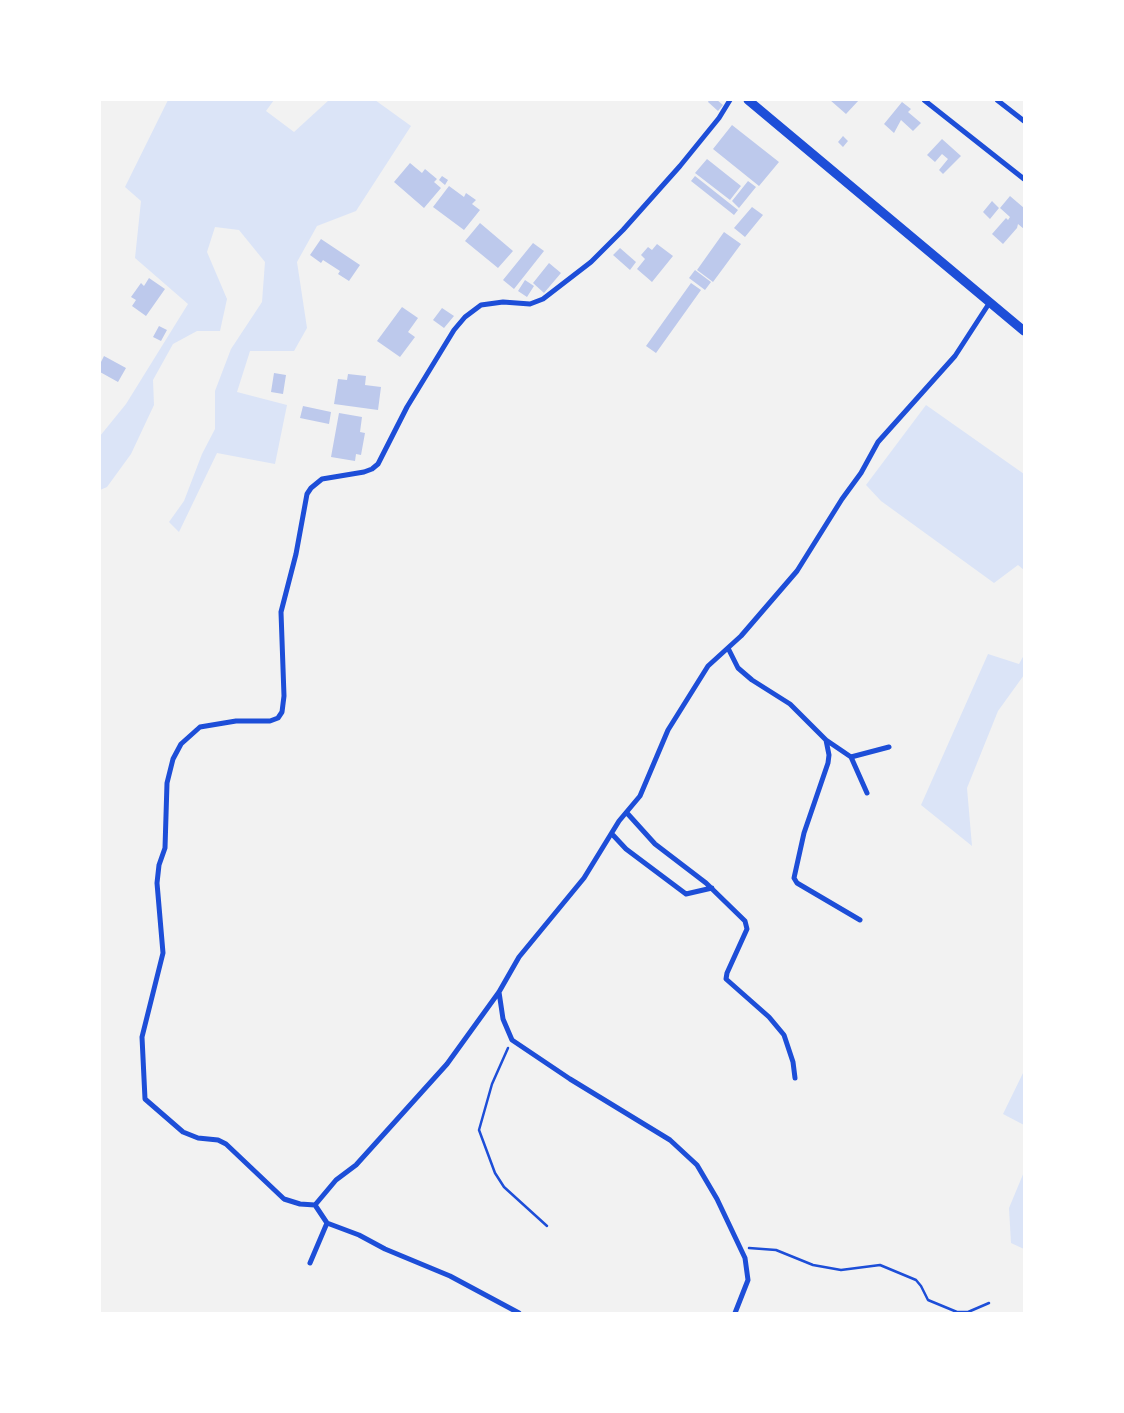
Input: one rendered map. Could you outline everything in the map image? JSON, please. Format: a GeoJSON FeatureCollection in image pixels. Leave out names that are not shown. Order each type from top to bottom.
{"type":"FeatureCollection","features":[{"type":"Feature","properties":{"kind":"street"},"geometry":{"type":"LineString","coordinates":[[315,1205],[300,1204],[284,1199],[226,1144],[218,1140],[198,1138],[183,1132],[145,1099],[142,1037],[163,953],[157,883],[159,865],[165,848],[167,783],[173,758],[181,744],[200,727],[236,721],[270,721],[278,718],[282,712],[284,696],[282,612],[296,554],[307,494],[311,488],[322,479],[364,472],[378,464],[407,408],[454,330],[465,317],[481,305],[503,302],[530,304],[543,299],[591,262],[623,230],[680,166],[729,102],[736,100]]}},
{"type":"Feature","properties":{"kind":"street"},"geometry":{"type":"LineString","coordinates":[[748,100],[1024,331]]}},
{"type":"Feature","properties":{"kind":"street"},"geometry":{"type":"LineString","coordinates":[[924,100],[1024,179]]}},
{"type":"Feature","properties":{"kind":"street"},"geometry":{"type":"LineString","coordinates":[[997,100],[1024,121]]}},
{"type":"Feature","properties":{"kind":"street"},"geometry":{"type":"LineString","coordinates":[[315,1205],[336,1180],[356,1165],[437,1075],[499,992],[519,957],[579,884],[640,796],[672,722],[697,688],[708,666],[728,648],[797,571],[842,499],[861,474],[878,442],[955,356],[990,302]]}},
{"type":"Feature","properties":{"kind":"street"},"geometry":{"type":"LineString","coordinates":[[728,648],[738,668],[752,680],[790,704],[826,740],[851,757],[867,793]]}},
{"type":"Feature","properties":{"kind":"street"},"geometry":{"type":"LineString","coordinates":[[826,740],[830,755],[807,823],[794,878],[797,883],[860,920]]}},
{"type":"Feature","properties":{"kind":"street"},"geometry":{"type":"LineString","coordinates":[[851,757],[890,747]]}},
{"type":"Feature","properties":{"kind":"street"},"geometry":{"type":"LineString","coordinates":[[627,813],[655,844],[712,888],[747,925],[726,979],[769,1017],[784,1035],[793,1062],[795,1078]]}},
{"type":"Feature","properties":{"kind":"street"},"geometry":{"type":"LineString","coordinates":[[612,834],[626,849],[686,894],[712,888]]}},
{"type":"Feature","properties":{"kind":"street"},"geometry":{"type":"LineString","coordinates":[[499,992],[504,1019],[512,1040],[577,1084],[653,1129],[684,1151],[697,1165],[742,1248],[748,1280],[735,1313]]}},
{"type":"Feature","properties":{"kind":"street"},"geometry":{"type":"LineString","coordinates":[[315,1205],[327,1224],[359,1235],[450,1276],[519,1313]]}},
{"type":"Feature","properties":{"kind":"street"},"geometry":{"type":"LineString","coordinates":[[310,1263],[327,1224]]}},
{"type":"Feature","properties":{"kind":"path"},"geometry":{"type":"LineString","coordinates":[[512,1040],[492,1084],[479,1130],[495,1173],[504,1187],[547,1226]]}},
{"type":"Feature","properties":{"kind":"path"},"geometry":{"type":"LineString","coordinates":[[742,1248],[776,1250],[813,1265],[841,1270],[880,1265],[916,1280],[928,1300],[957,1312],[968,1312],[989,1303]]}},
{"type":"Feature","properties":{"kind":"shaded area"},"geometry":{"type":"Polygon","coordinates":[[[168,100],[274,100],[266,111],[294,132],[329,100],[375,100],[411,126],[356,211],[317,226],[297,262],[307,328],[294,351],[250,351],[237,392],[287,405],[275,464],[217,453],[179,532],[169,522],[184,501],[202,454],[215,429],[215,391],[231,349],[262,302],[265,262],[239,230],[215,227],[207,252],[227,299],[220,331],[197,331],[173,344],[153,380],[154,405],[131,454],[107,487],[100,490],[100,436],[126,404],[188,304],[135,258],[141,201],[125,187],[168,100]]]}},
{"type":"Feature","properties":{"kind":"shaded area"},"geometry":{"type":"Polygon","coordinates":[[[926,405],[1024,474],[1024,570],[1018,565],[994,583],[881,501],[866,485],[926,405]]]}},
{"type":"Feature","properties":{"kind":"shaded area"},"geometry":{"type":"Polygon","coordinates":[[[988,654],[1019,664],[1024,655],[1024,675],[998,711],[967,788],[972,846],[921,805],[988,654]]]}},
{"type":"Feature","properties":{"kind":"shaded area"},"geometry":{"type":"Polygon","coordinates":[[[1024,1071],[1024,1125],[1003,1114],[1024,1071]]]}},
{"type":"Feature","properties":{"kind":"shaded area"},"geometry":{"type":"Polygon","coordinates":[[[1024,1172],[1024,1249],[1011,1243],[1009,1208],[1024,1172]]]}},
{"type":"Feature","properties":{"kind":"building"},"geometry":{"type":"Polygon","coordinates":[[[709,100],[717,100],[723,105],[718,111],[708,102],[709,100]]]}},
{"type":"Feature","properties":{"kind":"building"},"geometry":{"type":"Polygon","coordinates":[[[830,100],[859,100],[846,114],[830,100]]]}},
{"type":"Feature","properties":{"kind":"building"},"geometry":{"type":"Polygon","coordinates":[[[902,102],[911,109],[908,112],[921,123],[913,131],[901,120],[894,133],[884,124],[902,102]]]}},
{"type":"Feature","properties":{"kind":"building"},"geometry":{"type":"Polygon","coordinates":[[[732,125],[779,162],[759,186],[713,149],[732,125]]]}},
{"type":"Feature","properties":{"kind":"building"},"geometry":{"type":"Polygon","coordinates":[[[843,136],[848,141],[843,147],[838,142],[843,136]]]}},
{"type":"Feature","properties":{"kind":"building"},"geometry":{"type":"Polygon","coordinates":[[[942,139],[961,156],[943,174],[939,170],[948,159],[942,154],[935,162],[927,155],[942,139]]]}},
{"type":"Feature","properties":{"kind":"building"},"geometry":{"type":"Polygon","coordinates":[[[707,159],[741,186],[730,200],[695,173],[707,159]]]}},
{"type":"Feature","properties":{"kind":"building"},"geometry":{"type":"Polygon","coordinates":[[[410,163],[422,173],[425,169],[437,179],[434,182],[441,188],[424,208],[394,182],[410,163]]]}},
{"type":"Feature","properties":{"kind":"building"},"geometry":{"type":"Polygon","coordinates":[[[442,176],[448,180],[445,185],[439,180],[442,176]]]}},
{"type":"Feature","properties":{"kind":"building"},"geometry":{"type":"Polygon","coordinates":[[[695,176],[738,210],[734,215],[691,181],[695,176]]]}},
{"type":"Feature","properties":{"kind":"building"},"geometry":{"type":"Polygon","coordinates":[[[748,181],[756,187],[739,208],[732,201],[748,181]]]}},
{"type":"Feature","properties":{"kind":"building"},"geometry":{"type":"Polygon","coordinates":[[[449,186],[464,197],[466,193],[476,200],[472,204],[480,210],[464,230],[433,207],[449,186]]]}},
{"type":"Feature","properties":{"kind":"building"},"geometry":{"type":"Polygon","coordinates":[[[1010,196],[1024,208],[1024,229],[1018,224],[1017,228],[1003,244],[992,234],[1006,218],[1008,220],[1010,217],[1000,208],[1010,196]]]}},
{"type":"Feature","properties":{"kind":"building"},"geometry":{"type":"Polygon","coordinates":[[[992,201],[999,208],[990,219],[983,212],[992,201]]]}},
{"type":"Feature","properties":{"kind":"building"},"geometry":{"type":"Polygon","coordinates":[[[752,207],[763,215],[745,237],[734,228],[752,207]]]}},
{"type":"Feature","properties":{"kind":"building"},"geometry":{"type":"Polygon","coordinates":[[[480,223],[513,251],[498,268],[465,241],[480,223]]]}},
{"type":"Feature","properties":{"kind":"building"},"geometry":{"type":"Polygon","coordinates":[[[724,232],[741,244],[713,282],[697,270],[724,232]]]}},
{"type":"Feature","properties":{"kind":"building"},"geometry":{"type":"Polygon","coordinates":[[[321,239],[360,265],[349,281],[338,274],[340,271],[323,260],[321,263],[310,255],[321,239]]]}},
{"type":"Feature","properties":{"kind":"building"},"geometry":{"type":"Polygon","coordinates":[[[533,243],[544,251],[514,289],[503,280],[533,243]]]}},
{"type":"Feature","properties":{"kind":"building"},"geometry":{"type":"Polygon","coordinates":[[[657,244],[673,256],[652,282],[637,269],[645,259],[641,255],[648,247],[652,250],[657,244]]]}},
{"type":"Feature","properties":{"kind":"building"},"geometry":{"type":"Polygon","coordinates":[[[620,248],[636,262],[630,270],[613,255],[620,248]]]}},
{"type":"Feature","properties":{"kind":"building"},"geometry":{"type":"Polygon","coordinates":[[[549,263],[561,273],[544,293],[533,283],[549,263]]]}},
{"type":"Feature","properties":{"kind":"building"},"geometry":{"type":"Polygon","coordinates":[[[695,270],[711,282],[705,290],[689,278],[695,270]]]}},
{"type":"Feature","properties":{"kind":"building"},"geometry":{"type":"Polygon","coordinates":[[[149,278],[165,289],[146,316],[132,306],[136,300],[131,297],[141,283],[144,286],[149,278]]]}},
{"type":"Feature","properties":{"kind":"building"},"geometry":{"type":"Polygon","coordinates":[[[525,280],[534,286],[527,297],[518,291],[525,280]]]}},
{"type":"Feature","properties":{"kind":"building"},"geometry":{"type":"Polygon","coordinates":[[[691,283],[701,290],[656,353],[646,346],[691,283]]]}},
{"type":"Feature","properties":{"kind":"building"},"geometry":{"type":"Polygon","coordinates":[[[402,307],[418,318],[408,332],[415,337],[400,357],[377,341],[402,307]]]}},
{"type":"Feature","properties":{"kind":"building"},"geometry":{"type":"Polygon","coordinates":[[[442,308],[454,316],[444,328],[433,320],[442,308]]]}},
{"type":"Feature","properties":{"kind":"building"},"geometry":{"type":"Polygon","coordinates":[[[159,326],[167,330],[161,341],[153,337],[159,326]]]}},
{"type":"Feature","properties":{"kind":"building"},"geometry":{"type":"Polygon","coordinates":[[[104,356],[126,368],[118,382],[100,372],[100,364],[104,356]]]}},
{"type":"Feature","properties":{"kind":"building"},"geometry":{"type":"Polygon","coordinates":[[[274,373],[286,375],[283,394],[271,392],[274,373]]]}},
{"type":"Feature","properties":{"kind":"building"},"geometry":{"type":"Polygon","coordinates":[[[348,374],[366,376],[365,385],[381,387],[378,410],[334,404],[338,379],[347,380],[348,374]]]}},
{"type":"Feature","properties":{"kind":"building"},"geometry":{"type":"Polygon","coordinates":[[[303,406],[331,412],[329,424],[300,418],[303,406]]]}},
{"type":"Feature","properties":{"kind":"building"},"geometry":{"type":"Polygon","coordinates":[[[339,413],[362,417],[360,432],[365,433],[361,455],[356,454],[355,461],[331,457],[339,413]]]}}]}
